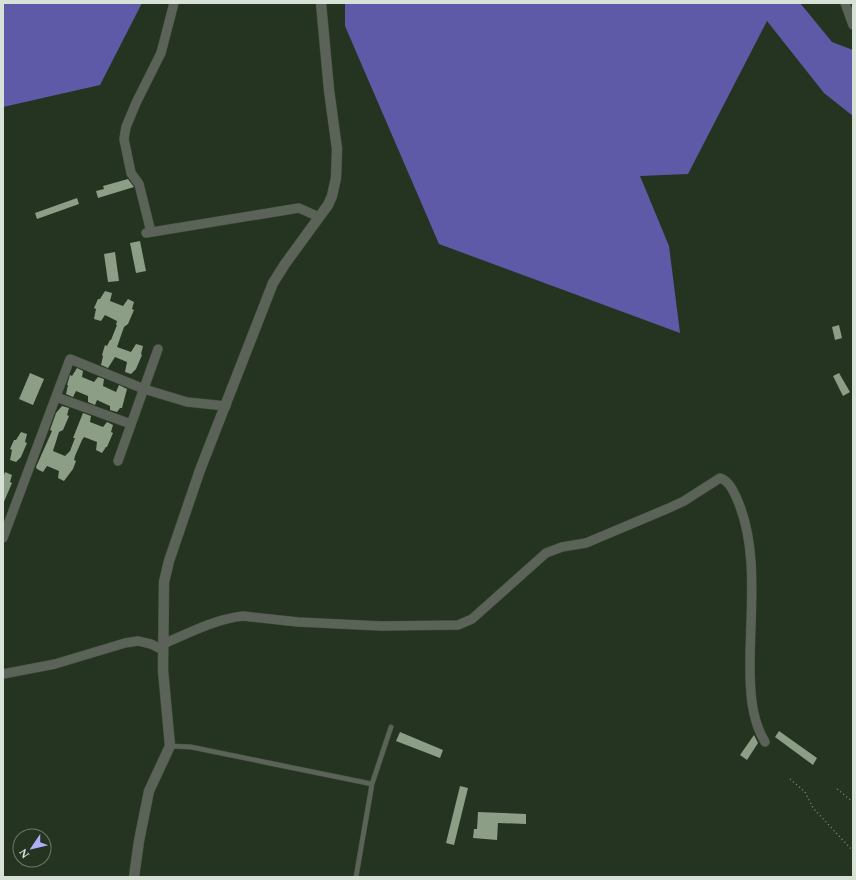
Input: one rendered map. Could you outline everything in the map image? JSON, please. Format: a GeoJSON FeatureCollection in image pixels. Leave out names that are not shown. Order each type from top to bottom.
{"type":"FeatureCollection","features":[{"type":"Feature","properties":{"kind":"street"},"geometry":{"type":"LineString","coordinates":[[174,3],[161,53],[136,103],[126,127],[124,139],[131,173],[139,184],[148,232],[299,208],[319,216]]}},
{"type":"Feature","properties":{"kind":"street"},"geometry":{"type":"LineString","coordinates":[[134,877],[149,790],[170,746],[165,710],[163,647],[164,582],[169,562],[200,470],[273,283],[332,196],[336,178],[337,164],[322,3]]}},
{"type":"Feature","properties":{"kind":"street"},"geometry":{"type":"LineString","coordinates":[[845,3],[853,25]]}},
{"type":"Feature","properties":{"kind":"street"},"geometry":{"type":"LineString","coordinates":[[118,461],[158,349]]}},
{"type":"Feature","properties":{"kind":"street"},"geometry":{"type":"LineString","coordinates":[[3,538],[70,359],[144,389],[187,402],[226,406]]}},
{"type":"Feature","properties":{"kind":"street"},"geometry":{"type":"LineString","coordinates":[[56,397],[131,424]]}},
{"type":"Feature","properties":{"kind":"street"},"geometry":{"type":"LineString","coordinates":[[3,674],[21,669],[55,664],[125,643],[138,641],[163,647],[204,626],[230,617],[243,616],[346,626],[448,626],[465,623],[472,619],[546,553],[562,547],[586,543],[669,508],[684,501],[720,478],[729,484],[736,496],[742,510],[749,539],[751,566],[750,682],[754,716],[758,731],[765,742]]}},
{"type":"Feature","properties":{"kind":"lane"},"geometry":{"type":"LineString","coordinates":[[356,877],[372,784],[391,728]]}},
{"type":"Feature","properties":{"kind":"lane"},"geometry":{"type":"LineString","coordinates":[[170,746],[191,747],[372,784]]}},
{"type":"Feature","properties":{"kind":"path"},"geometry":{"type":"LineString","coordinates":[[790,779],[804,792],[813,808],[853,851]]}},
{"type":"Feature","properties":{"kind":"path"},"geometry":{"type":"LineString","coordinates":[[837,789],[853,802]]}},
{"type":"Feature","properties":{"kind":"shaded area"},"geometry":{"type":"Polygon","coordinates":[[[3,3],[142,3],[100,85],[3,107],[3,3]]]}},
{"type":"Feature","properties":{"kind":"shaded area"},"geometry":{"type":"Polygon","coordinates":[[[345,3],[800,3],[832,42],[853,50],[853,116],[824,93],[767,21],[688,174],[640,176],[669,246],[680,333],[439,244],[345,26],[345,3]]]}},
{"type":"Feature","properties":{"kind":"building"},"geometry":{"type":"Polygon","coordinates":[[[128,179],[134,187],[98,198],[96,191],[104,189],[103,186],[128,179]]]}},
{"type":"Feature","properties":{"kind":"building"},"geometry":{"type":"Polygon","coordinates":[[[77,198],[79,204],[37,219],[35,213],[77,198]]]}},
{"type":"Feature","properties":{"kind":"building"},"geometry":{"type":"Polygon","coordinates":[[[140,241],[146,271],[136,273],[130,243],[140,241]]]}},
{"type":"Feature","properties":{"kind":"building"},"geometry":{"type":"Polygon","coordinates":[[[115,252],[119,281],[108,282],[104,254],[115,252]]]}},
{"type":"Feature","properties":{"kind":"building"},"geometry":{"type":"Polygon","coordinates":[[[105,291],[112,293],[110,301],[123,306],[128,299],[134,302],[132,309],[134,310],[128,324],[124,327],[117,347],[131,352],[136,344],[143,346],[142,355],[136,369],[131,374],[125,372],[127,362],[115,357],[108,368],[101,365],[105,345],[107,346],[111,340],[117,325],[117,321],[105,315],[101,321],[94,319],[96,309],[94,308],[98,299],[100,299],[105,291]]]}},
{"type":"Feature","properties":{"kind":"building"},"geometry":{"type":"Polygon","coordinates":[[[839,325],[842,338],[835,340],[832,327],[839,325]]]}},
{"type":"Feature","properties":{"kind":"building"},"geometry":{"type":"Polygon","coordinates":[[[77,368],[83,371],[82,377],[94,382],[98,377],[104,379],[103,386],[116,392],[119,385],[127,389],[122,408],[120,408],[117,412],[110,410],[110,406],[97,400],[95,405],[88,402],[88,396],[76,391],[73,397],[66,394],[70,375],[72,376],[77,368]]]}},
{"type":"Feature","properties":{"kind":"building"},"geometry":{"type":"Polygon","coordinates":[[[30,373],[44,379],[33,405],[19,399],[30,373]]]}},
{"type":"Feature","properties":{"kind":"building"},"geometry":{"type":"Polygon","coordinates":[[[839,373],[850,392],[843,396],[833,376],[839,373]]]}},
{"type":"Feature","properties":{"kind":"building"},"geometry":{"type":"Polygon","coordinates":[[[62,406],[69,408],[67,415],[69,416],[63,430],[59,432],[53,451],[65,456],[70,451],[75,438],[73,438],[83,413],[91,416],[90,422],[103,427],[107,422],[113,425],[111,432],[113,433],[107,447],[102,453],[96,450],[97,442],[84,437],[75,456],[74,460],[76,461],[73,469],[64,481],[58,478],[59,471],[47,466],[43,472],[36,467],[52,431],[50,430],[56,413],[62,406]]]}},
{"type":"Feature","properties":{"kind":"building"},"geometry":{"type":"Polygon","coordinates":[[[21,432],[27,434],[25,442],[27,443],[21,457],[16,462],[10,460],[12,450],[10,449],[14,440],[16,440],[21,432]]]}},
{"type":"Feature","properties":{"kind":"building"},"geometry":{"type":"Polygon","coordinates":[[[5,472],[12,475],[10,482],[12,483],[3,504],[3,478],[5,472]]]}},
{"type":"Feature","properties":{"kind":"building"},"geometry":{"type":"Polygon","coordinates":[[[779,731],[817,758],[813,765],[775,737],[779,731]]]}},
{"type":"Feature","properties":{"kind":"building"},"geometry":{"type":"Polygon","coordinates":[[[400,732],[443,750],[440,758],[396,741],[400,732]]]}},
{"type":"Feature","properties":{"kind":"building"},"geometry":{"type":"Polygon","coordinates":[[[754,735],[758,743],[747,760],[740,755],[754,735]]]}},
{"type":"Feature","properties":{"kind":"building"},"geometry":{"type":"Polygon","coordinates":[[[460,786],[468,788],[454,845],[446,843],[460,786]]]}},
{"type":"Feature","properties":{"kind":"building"},"geometry":{"type":"Polygon","coordinates":[[[478,812],[526,814],[526,824],[498,823],[497,840],[473,838],[474,829],[477,829],[478,812]]]}}]}
